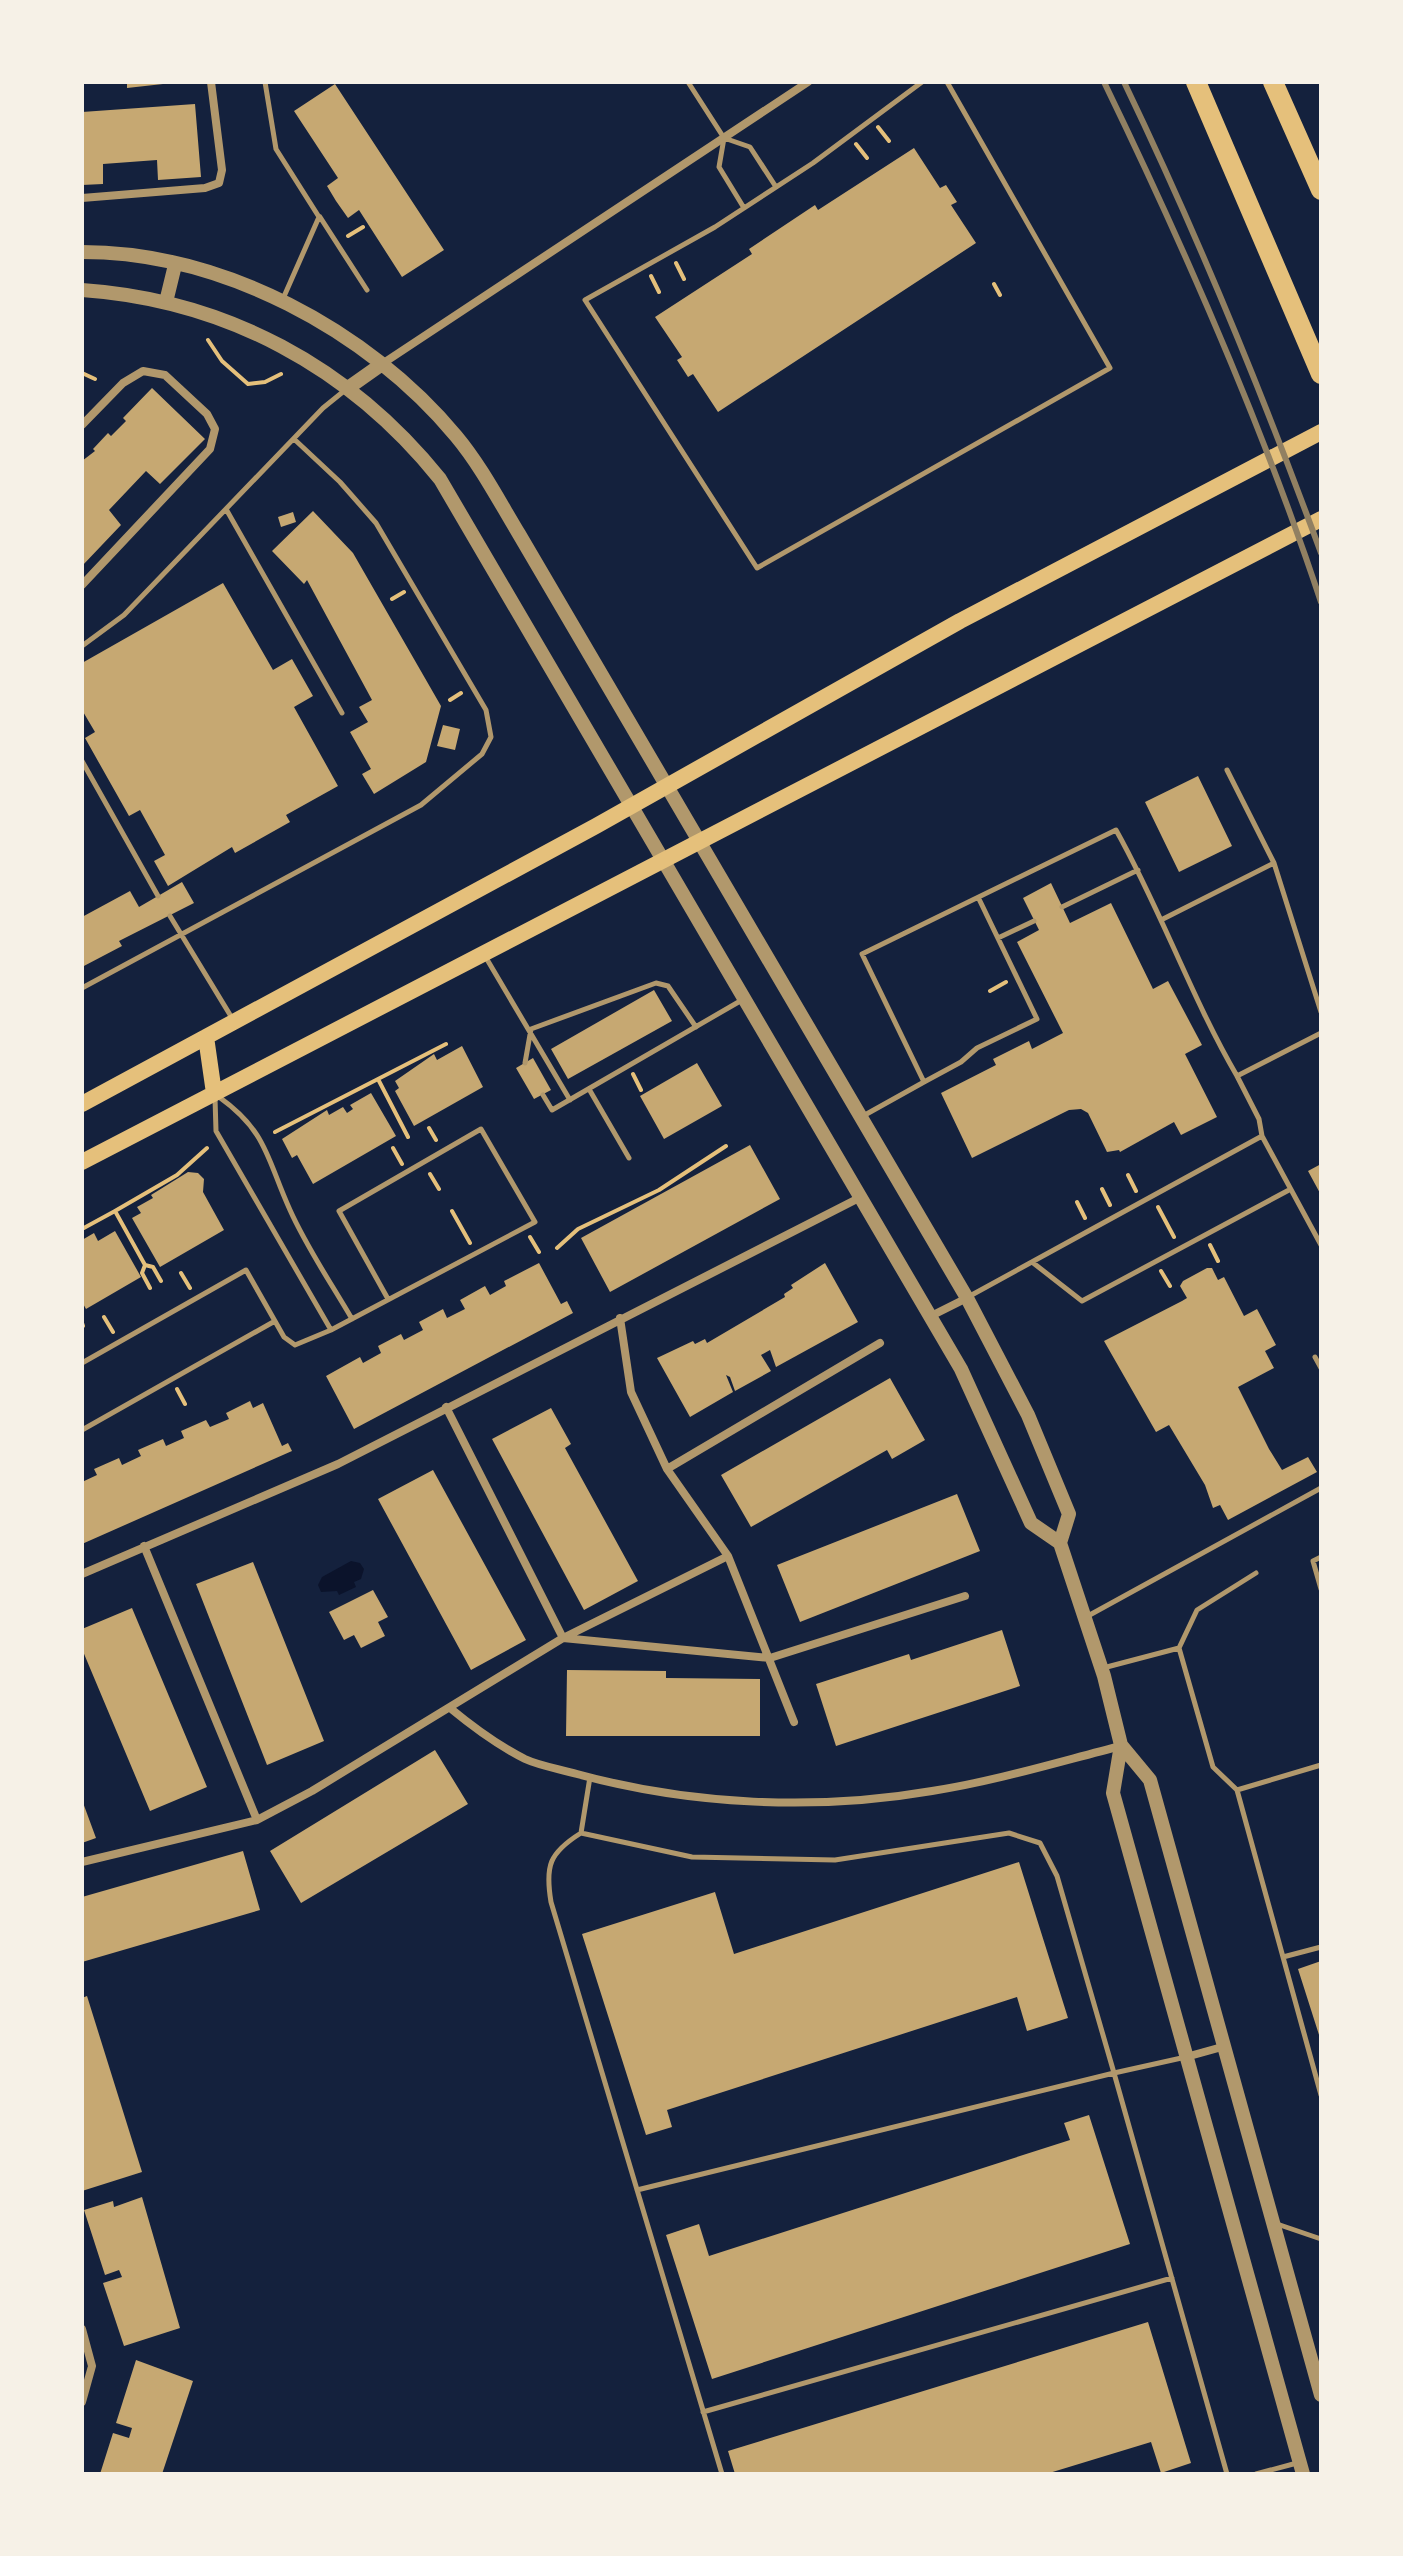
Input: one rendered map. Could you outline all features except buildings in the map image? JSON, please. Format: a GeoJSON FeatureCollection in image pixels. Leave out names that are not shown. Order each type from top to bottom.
{"type":"FeatureCollection","features":[{"type":"Feature","properties":{"kind":"highway"},"geometry":{"type":"LineString","coordinates":[[1196,82],[1321,374]]}},
{"type":"Feature","properties":{"kind":"highway"},"geometry":{"type":"LineString","coordinates":[[1273,82],[1321,190]]}},
{"type":"Feature","properties":{"kind":"main road"},"geometry":{"type":"LineString","coordinates":[[82,1104],[632,806],[960,621],[1321,432]]}},
{"type":"Feature","properties":{"kind":"main road"},"geometry":{"type":"LineString","coordinates":[[82,1162],[1321,519]]}},
{"type":"Feature","properties":{"kind":"main road"},"geometry":{"type":"LineString","coordinates":[[206,1037],[214,1093]]}},
{"type":"Feature","properties":{"kind":"street"},"geometry":{"type":"LineString","coordinates":[[82,198],[205,188],[219,183],[222,170],[211,82]]}},
{"type":"Feature","properties":{"kind":"street"},"geometry":{"type":"LineString","coordinates":[[348,388],[808,82]]}},
{"type":"Feature","properties":{"kind":"street"},"geometry":{"type":"LineString","coordinates":[[82,252],[175,265],[281,302],[382,364],[443,422],[481,471],[967,1298],[1028,1415],[1069,1514],[1060,1543],[1101,1668],[1121,1745],[1113,1793],[1301,2468]]}},
{"type":"Feature","properties":{"kind":"street"},"geometry":{"type":"LineString","coordinates":[[166,302],[175,265]]}},
{"type":"Feature","properties":{"kind":"street"},"geometry":{"type":"LineString","coordinates":[[82,290],[166,302],[230,322],[275,341],[348,388],[394,427],[452,495],[931,1316],[991,1427],[1031,1523],[1060,1543]]}},
{"type":"Feature","properties":{"kind":"street"},"geometry":{"type":"LineString","coordinates":[[82,425],[123,383],[143,371],[165,375],[207,414],[215,429],[210,449],[82,585]]}},
{"type":"Feature","properties":{"kind":"street"},"geometry":{"type":"LineString","coordinates":[[82,1574],[338,1464],[861,1197]]}},
{"type":"Feature","properties":{"kind":"street"},"geometry":{"type":"LineString","coordinates":[[931,1316],[967,1298]]}},
{"type":"Feature","properties":{"kind":"street"},"geometry":{"type":"LineString","coordinates":[[620,1318],[631,1392],[667,1469],[728,1556],[794,1722]]}},
{"type":"Feature","properties":{"kind":"street"},"geometry":{"type":"LineString","coordinates":[[667,1469],[880,1343]]}},
{"type":"Feature","properties":{"kind":"street"},"geometry":{"type":"LineString","coordinates":[[446,1407],[563,1638]]}},
{"type":"Feature","properties":{"kind":"street"},"geometry":{"type":"LineString","coordinates":[[144,1546],[257,1820]]}},
{"type":"Feature","properties":{"kind":"street"},"geometry":{"type":"LineString","coordinates":[[82,1862],[257,1820],[563,1638],[728,1556]]}},
{"type":"Feature","properties":{"kind":"street"},"geometry":{"type":"LineString","coordinates":[[563,1638],[770,1658],[965,1596]]}},
{"type":"Feature","properties":{"kind":"street"},"geometry":{"type":"LineString","coordinates":[[450,1708],[482,1734],[527,1760],[670,1793],[735,1800],[865,1800],[994,1779],[1121,1745]]}},
{"type":"Feature","properties":{"kind":"street"},"geometry":{"type":"LineString","coordinates":[[1121,1745],[1150,1780],[1321,2395]]}},
{"type":"Feature","properties":{"kind":"street"},"geometry":{"type":"LineString","coordinates":[[1186,2057],[1222,2047]]}},
{"type":"Feature","properties":{"kind":"street"},"geometry":{"type":"LineString","coordinates":[[82,2329],[87,2366],[82,2402]]}},
{"type":"Feature","properties":{"kind":"lane"},"geometry":{"type":"LineString","coordinates":[[265,82],[276,149],[367,290]]}},
{"type":"Feature","properties":{"kind":"lane"},"geometry":{"type":"LineString","coordinates":[[688,82],[724,138],[750,147],[776,187]]}},
{"type":"Feature","properties":{"kind":"lane"},"geometry":{"type":"LineString","coordinates":[[922,82],[744,208],[585,300],[757,568],[1110,368],[947,82]]}},
{"type":"Feature","properties":{"kind":"lane"},"geometry":{"type":"LineString","coordinates":[[724,138],[719,167],[744,208]]}},
{"type":"Feature","properties":{"kind":"lane"},"geometry":{"type":"LineString","coordinates":[[281,302],[319,217]]}},
{"type":"Feature","properties":{"kind":"lane"},"geometry":{"type":"LineString","coordinates":[[82,646],[124,615],[328,403],[348,388]]}},
{"type":"Feature","properties":{"kind":"lane"},"geometry":{"type":"LineString","coordinates":[[82,988],[404,816],[465,770],[482,754],[491,737],[486,710],[389,542],[351,493],[294,439]]}},
{"type":"Feature","properties":{"kind":"lane"},"geometry":{"type":"LineString","coordinates":[[226,509],[342,713]]}},
{"type":"Feature","properties":{"kind":"lane"},"geometry":{"type":"LineString","coordinates":[[82,761],[158,896]]}},
{"type":"Feature","properties":{"kind":"lane"},"geometry":{"type":"LineString","coordinates":[[1227,770],[1274,863],[1321,1012]]}},
{"type":"Feature","properties":{"kind":"lane"},"geometry":{"type":"LineString","coordinates":[[924,1082],[862,954],[1116,830],[1163,919],[1183,970],[1259,1119],[1262,1136],[1321,1245]]}},
{"type":"Feature","properties":{"kind":"lane"},"geometry":{"type":"LineString","coordinates":[[1163,919],[1274,863]]}},
{"type":"Feature","properties":{"kind":"lane"},"geometry":{"type":"LineString","coordinates":[[1062,907],[1138,870]]}},
{"type":"Feature","properties":{"kind":"lane"},"geometry":{"type":"LineString","coordinates":[[862,1117],[961,1062],[977,1048],[1037,1019],[979,898]]}},
{"type":"Feature","properties":{"kind":"lane"},"geometry":{"type":"LineString","coordinates":[[170,916],[235,1022]]}},
{"type":"Feature","properties":{"kind":"lane"},"geometry":{"type":"LineString","coordinates":[[998,938],[1034,921]]}},
{"type":"Feature","properties":{"kind":"lane"},"geometry":{"type":"LineString","coordinates":[[485,955],[570,1100]]}},
{"type":"Feature","properties":{"kind":"lane"},"geometry":{"type":"LineString","coordinates":[[531,1029],[656,983],[668,986],[696,1027]]}},
{"type":"Feature","properties":{"kind":"lane"},"geometry":{"type":"LineString","coordinates":[[543,1095],[552,1110],[746,997]]}},
{"type":"Feature","properties":{"kind":"lane"},"geometry":{"type":"LineString","coordinates":[[525,1063],[531,1029]]}},
{"type":"Feature","properties":{"kind":"lane"},"geometry":{"type":"LineString","coordinates":[[1237,1076],[1321,1033]]}},
{"type":"Feature","properties":{"kind":"lane"},"geometry":{"type":"LineString","coordinates":[[589,1089],[629,1158]]}},
{"type":"Feature","properties":{"kind":"lane"},"geometry":{"type":"LineString","coordinates":[[214,1093],[248,1119],[273,1161],[290,1210],[352,1319]]}},
{"type":"Feature","properties":{"kind":"lane"},"geometry":{"type":"LineString","coordinates":[[214,1093],[216,1131],[331,1330]]}},
{"type":"Feature","properties":{"kind":"lane"},"geometry":{"type":"LineString","coordinates":[[82,1363],[246,1270],[284,1337],[295,1345],[331,1330],[535,1222],[481,1129],[339,1211],[388,1299]]}},
{"type":"Feature","properties":{"kind":"lane"},"geometry":{"type":"LineString","coordinates":[[967,1298],[1262,1136]]}},
{"type":"Feature","properties":{"kind":"lane"},"geometry":{"type":"LineString","coordinates":[[1032,1262],[1082,1301],[1290,1190]]}},
{"type":"Feature","properties":{"kind":"lane"},"geometry":{"type":"LineString","coordinates":[[82,1430],[275,1321]]}},
{"type":"Feature","properties":{"kind":"lane"},"geometry":{"type":"LineString","coordinates":[[1315,1357],[1321,1368]]}},
{"type":"Feature","properties":{"kind":"lane"},"geometry":{"type":"LineString","coordinates":[[1085,1617],[1321,1488]]}},
{"type":"Feature","properties":{"kind":"lane"},"geometry":{"type":"LineString","coordinates":[[1321,1557],[1313,1561],[1321,1589]]}},
{"type":"Feature","properties":{"kind":"lane"},"geometry":{"type":"LineString","coordinates":[[1256,1573],[1197,1610],[1179,1648],[1213,1767],[1237,1790],[1321,2095]]}},
{"type":"Feature","properties":{"kind":"lane"},"geometry":{"type":"LineString","coordinates":[[1101,1668],[1179,1648]]}},
{"type":"Feature","properties":{"kind":"lane"},"geometry":{"type":"LineString","coordinates":[[1237,1790],[1321,1765]]}},
{"type":"Feature","properties":{"kind":"lane"},"geometry":{"type":"LineString","coordinates":[[581,1833],[590,1777]]}},
{"type":"Feature","properties":{"kind":"lane"},"geometry":{"type":"LineString","coordinates":[[722,2474],[551,1902],[546,1873],[559,1846],[581,1833],[692,1857],[835,1860],[1009,1833],[1040,1843],[1057,1876],[1227,2474]]}},
{"type":"Feature","properties":{"kind":"lane"},"geometry":{"type":"LineString","coordinates":[[1283,1957],[1321,1947]]}},
{"type":"Feature","properties":{"kind":"lane"},"geometry":{"type":"LineString","coordinates":[[637,2190],[1186,2057]]}},
{"type":"Feature","properties":{"kind":"lane"},"geometry":{"type":"LineString","coordinates":[[1274,2223],[1321,2239]]}},
{"type":"Feature","properties":{"kind":"lane"},"geometry":{"type":"LineString","coordinates":[[703,2412],[1172,2278]]}},
{"type":"Feature","properties":{"kind":"lane"},"geometry":{"type":"LineString","coordinates":[[1256,2474],[1301,2468]]}},
{"type":"Feature","properties":{"kind":"path"},"geometry":{"type":"LineString","coordinates":[[878,128],[889,141]]}},
{"type":"Feature","properties":{"kind":"path"},"geometry":{"type":"LineString","coordinates":[[856,144],[867,158]]}},
{"type":"Feature","properties":{"kind":"path"},"geometry":{"type":"LineString","coordinates":[[348,236],[363,227]]}},
{"type":"Feature","properties":{"kind":"path"},"geometry":{"type":"LineString","coordinates":[[675,263],[684,279]]}},
{"type":"Feature","properties":{"kind":"path"},"geometry":{"type":"LineString","coordinates":[[651,276],[659,292]]}},
{"type":"Feature","properties":{"kind":"path"},"geometry":{"type":"LineString","coordinates":[[994,284],[1000,295]]}},
{"type":"Feature","properties":{"kind":"path"},"geometry":{"type":"LineString","coordinates":[[208,340],[222,361],[248,384],[265,382],[281,374]]}},
{"type":"Feature","properties":{"kind":"path"},"geometry":{"type":"LineString","coordinates":[[82,373],[95,379]]}},
{"type":"Feature","properties":{"kind":"path"},"geometry":{"type":"LineString","coordinates":[[392,599],[405,591]]}},
{"type":"Feature","properties":{"kind":"path"},"geometry":{"type":"LineString","coordinates":[[450,700],[463,692]]}},
{"type":"Feature","properties":{"kind":"path"},"geometry":{"type":"LineString","coordinates":[[990,991],[1006,982]]}},
{"type":"Feature","properties":{"kind":"path"},"geometry":{"type":"LineString","coordinates":[[275,1132],[446,1044]]}},
{"type":"Feature","properties":{"kind":"path"},"geometry":{"type":"LineString","coordinates":[[634,1076],[641,1090]]}},
{"type":"Feature","properties":{"kind":"path"},"geometry":{"type":"LineString","coordinates":[[378,1079],[408,1137]]}},
{"type":"Feature","properties":{"kind":"path"},"geometry":{"type":"LineString","coordinates":[[429,1128],[436,1142]]}},
{"type":"Feature","properties":{"kind":"path"},"geometry":{"type":"LineString","coordinates":[[557,1248],[578,1229],[659,1190],[726,1146]]}},
{"type":"Feature","properties":{"kind":"path"},"geometry":{"type":"LineString","coordinates":[[82,1229],[177,1175],[207,1148]]}},
{"type":"Feature","properties":{"kind":"path"},"geometry":{"type":"LineString","coordinates":[[393,1148],[401,1162]]}},
{"type":"Feature","properties":{"kind":"path"},"geometry":{"type":"LineString","coordinates":[[430,1173],[439,1189]]}},
{"type":"Feature","properties":{"kind":"path"},"geometry":{"type":"LineString","coordinates":[[1128,1175],[1136,1191]]}},
{"type":"Feature","properties":{"kind":"path"},"geometry":{"type":"LineString","coordinates":[[1102,1189],[1110,1204]]}},
{"type":"Feature","properties":{"kind":"path"},"geometry":{"type":"LineString","coordinates":[[1077,1202],[1086,1218]]}},
{"type":"Feature","properties":{"kind":"path"},"geometry":{"type":"LineString","coordinates":[[1158,1207],[1174,1237]]}},
{"type":"Feature","properties":{"kind":"path"},"geometry":{"type":"LineString","coordinates":[[115,1211],[145,1265],[153,1267],[161,1281]]}},
{"type":"Feature","properties":{"kind":"path"},"geometry":{"type":"LineString","coordinates":[[452,1211],[470,1243]]}},
{"type":"Feature","properties":{"kind":"path"},"geometry":{"type":"LineString","coordinates":[[531,1238],[539,1252]]}},
{"type":"Feature","properties":{"kind":"path"},"geometry":{"type":"LineString","coordinates":[[1210,1245],[1218,1261]]}},
{"type":"Feature","properties":{"kind":"path"},"geometry":{"type":"LineString","coordinates":[[145,1265],[142,1273],[150,1288]]}},
{"type":"Feature","properties":{"kind":"path"},"geometry":{"type":"LineString","coordinates":[[1161,1271],[1170,1286]]}},
{"type":"Feature","properties":{"kind":"path"},"geometry":{"type":"LineString","coordinates":[[181,1273],[189,1286]]}},
{"type":"Feature","properties":{"kind":"path"},"geometry":{"type":"LineString","coordinates":[[104,1317],[112,1331]]}},
{"type":"Feature","properties":{"kind":"path"},"geometry":{"type":"LineString","coordinates":[[177,1390],[185,1404]]}},
{"type":"Feature","properties":{"kind":"water"},"geometry":{"type":"Polygon","coordinates":[[[351,1561],[360,1563],[364,1569],[361,1579],[354,1582],[356,1587],[339,1595],[337,1591],[321,1592],[318,1585],[322,1577],[351,1561]]]}},
{"type":"Feature","properties":{"kind":"railway"},"geometry":{"type":"LineString","coordinates":[[1104,82],[1221,339],[1274,469],[1321,602]]}},
{"type":"Feature","properties":{"kind":"railway"},"geometry":{"type":"LineString","coordinates":[[1124,82],[1228,315],[1321,553]]}}]}
